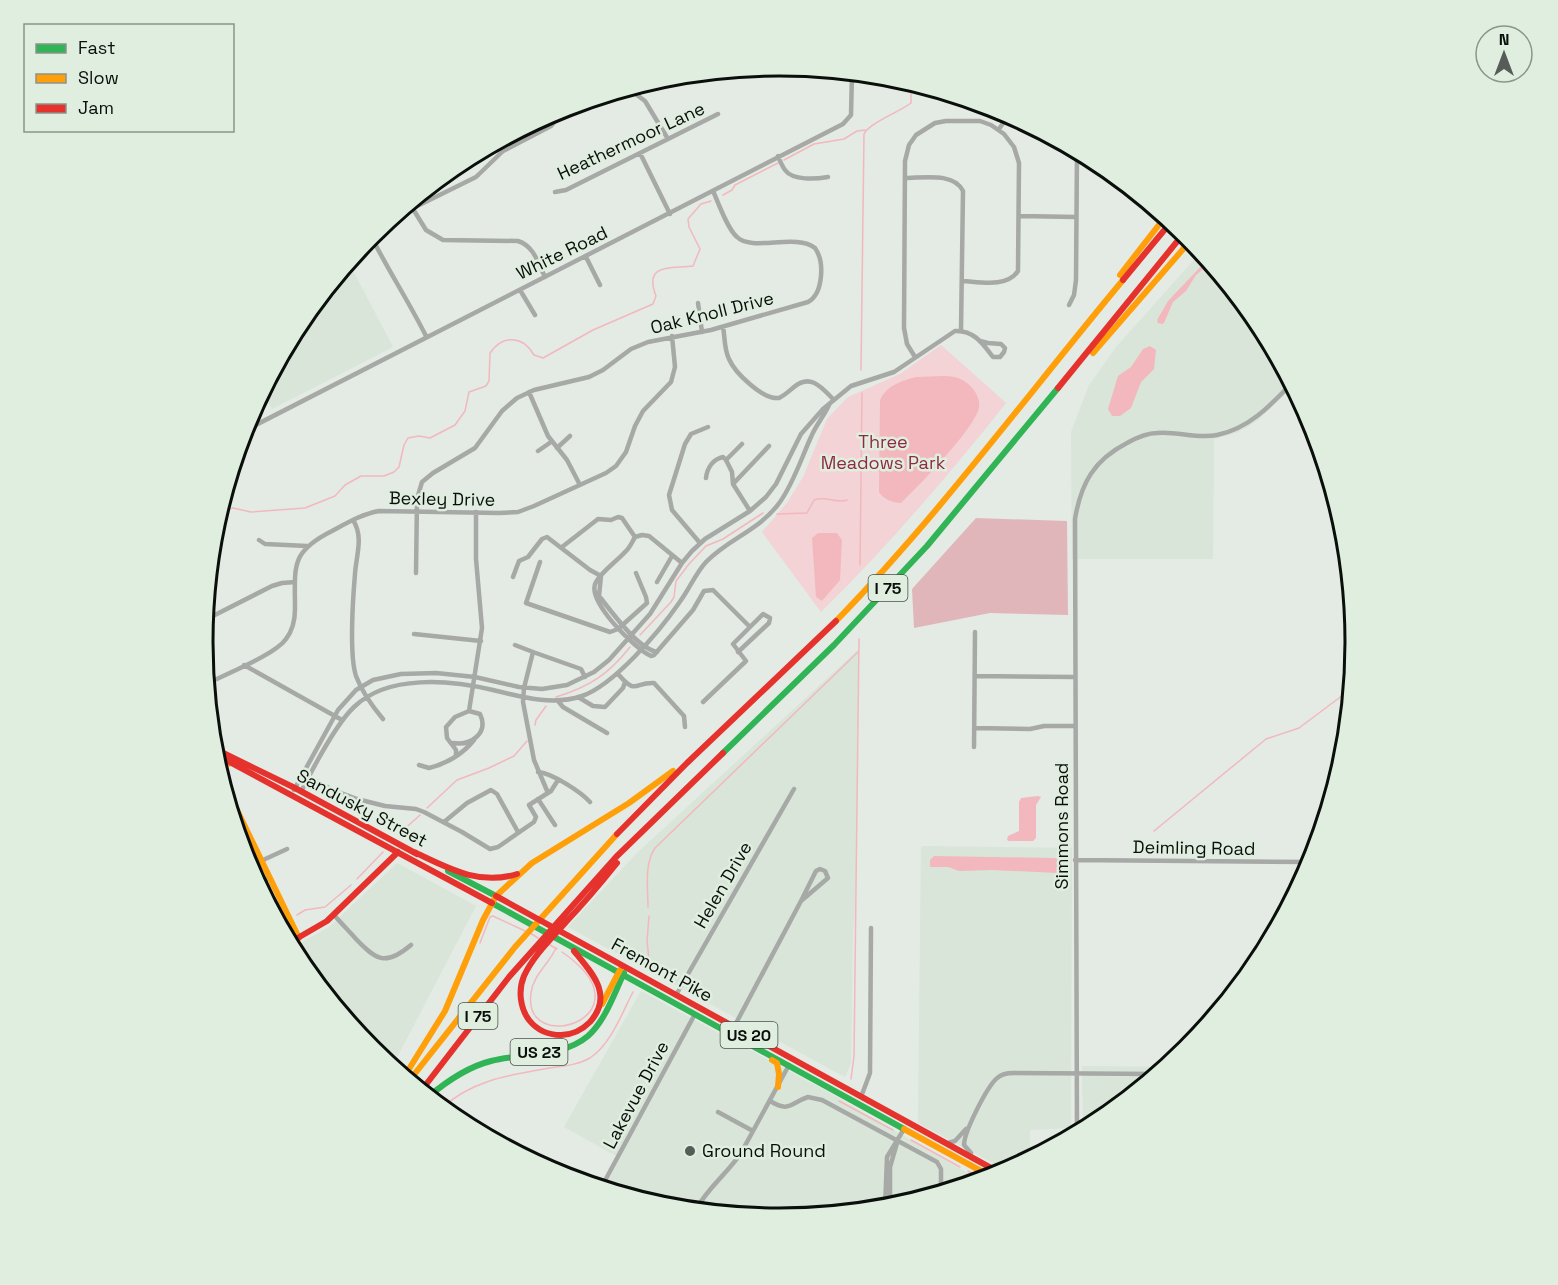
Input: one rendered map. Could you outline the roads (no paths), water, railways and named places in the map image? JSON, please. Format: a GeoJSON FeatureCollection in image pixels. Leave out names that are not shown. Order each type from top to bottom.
{"type":"FeatureCollection","features":[{"type":"Feature","properties":{"kind":"main road"},"geometry":{"type":"LineString","coordinates":[[1079,333],[1084,322],[1160,224]]}},
{"type":"Feature","properties":{"kind":"main road","name":"I 75"},"geometry":{"type":"LineString","coordinates":[[414,1075],[519,940],[547,908],[616,834],[820,636],[891,563],[973,469],[1079,333],[1165,229]]}},
{"type":"Feature","properties":{"kind":"main road","name":"I 75"},"geometry":{"type":"LineString","coordinates":[[426,1085],[481,1011],[538,943],[565,918],[648,825],[732,746],[899,577],[960,509],[1178,241]]}},
{"type":"Feature","properties":{"kind":"main road"},"geometry":{"type":"LineString","coordinates":[[1055,393],[1085,363],[1184,248]]}},
{"type":"Feature","properties":{"kind":"main road","name":"Sandusky Street"},"geometry":{"type":"LineString","coordinates":[[224,754],[492,903]]}},
{"type":"Feature","properties":{"kind":"main road"},"geometry":{"type":"LineString","coordinates":[[408,1070],[445,1011],[496,896],[524,870],[546,854],[629,803],[692,758]]}},
{"type":"Feature","properties":{"kind":"main road","name":"Sandusky Street"},"geometry":{"type":"LineString","coordinates":[[225,760],[414,852],[496,896]]}},
{"type":"Feature","properties":{"kind":"main road"},"geometry":{"type":"LineString","coordinates":[[226,764],[232,763]]}},
{"type":"Feature","properties":{"kind":"main road"},"geometry":{"type":"LineString","coordinates":[[243,823],[299,938],[321,926],[334,915],[398,852],[408,854],[446,874],[458,876]]}},
{"type":"Feature","properties":{"kind":"main road"},"geometry":{"type":"LineString","coordinates":[[414,852],[476,879],[501,879],[524,870]]}},
{"type":"Feature","properties":{"kind":"main road","name":"Fremont Pike"},"geometry":{"type":"LineString","coordinates":[[496,896],[734,1027],[864,1107],[875,1109],[898,1121],[981,1171]]}},
{"type":"Feature","properties":{"kind":"main road","name":"Fremont Pike"},"geometry":{"type":"LineString","coordinates":[[492,903],[752,1045],[861,1097],[906,1126]]}},
{"type":"Feature","properties":{"kind":"main road"},"geometry":{"type":"LineString","coordinates":[[565,918],[529,968],[522,987],[523,1008],[531,1023],[547,1033],[569,1035],[584,1028],[625,967],[614,966],[592,954],[579,951]]}},
{"type":"Feature","properties":{"kind":"main road"},"geometry":{"type":"LineString","coordinates":[[570,946],[596,977],[600,988],[599,1008]]}},
{"type":"Feature","properties":{"kind":"main road","name":"US 23"},"geometry":{"type":"LineString","coordinates":[[434,1092],[449,1080],[478,1064],[565,1048],[583,1040],[594,1030],[621,974]]}},
{"type":"Feature","properties":{"kind":"main road"},"geometry":{"type":"LineString","coordinates":[[752,1045],[758,1052],[777,1063],[778,1087]]}},
{"type":"Feature","properties":{"kind":"main road"},"geometry":{"type":"LineString","coordinates":[[906,1126],[990,1167]]}},
{"type":"Feature","properties":{"kind":"street","name":"White Road"},"geometry":{"type":"LineString","coordinates":[[257,424],[843,124],[850,118],[852,81]]}},
{"type":"Feature","properties":{"kind":"street"},"geometry":{"type":"LineString","coordinates":[[637,95],[645,101],[668,139]]}},
{"type":"Feature","properties":{"kind":"street","name":"Heathermoor Lane"},"geometry":{"type":"LineString","coordinates":[[555,192],[566,190],[718,114]]}},
{"type":"Feature","properties":{"kind":"street"},"geometry":{"type":"LineString","coordinates":[[915,357],[907,344],[904,328],[906,155],[916,135],[935,123],[980,121],[999,129],[1012,142],[1018,157],[1019,265],[1015,275],[1002,282],[963,281]]}},
{"type":"Feature","properties":{"kind":"street"},"geometry":{"type":"LineString","coordinates":[[999,129],[1003,123]]}},
{"type":"Feature","properties":{"kind":"street"},"geometry":{"type":"LineString","coordinates":[[419,206],[476,177],[503,151],[552,124]]}},
{"type":"Feature","properties":{"kind":"street"},"geometry":{"type":"LineString","coordinates":[[640,153],[670,214]]}},
{"type":"Feature","properties":{"kind":"street"},"geometry":{"type":"LineString","coordinates":[[778,156],[785,170],[790,174],[814,179],[828,177]]}},
{"type":"Feature","properties":{"kind":"street"},"geometry":{"type":"LineString","coordinates":[[1069,305],[1074,295],[1077,162]]}},
{"type":"Feature","properties":{"kind":"street"},"geometry":{"type":"LineString","coordinates":[[905,178],[950,179],[962,188],[961,331]]}},
{"type":"Feature","properties":{"kind":"street","name":"Oak Knoll Drive"},"geometry":{"type":"LineString","coordinates":[[416,573],[418,493],[424,480],[433,472],[475,448],[506,407],[516,398],[528,392],[584,379],[603,370],[640,345],[672,336],[723,327],[812,300],[819,289],[820,260],[815,248],[806,242],[741,240],[734,232],[713,191]]}},
{"type":"Feature","properties":{"kind":"street"},"geometry":{"type":"LineString","coordinates":[[414,210],[426,230],[443,240],[524,243],[531,249],[545,277]]}},
{"type":"Feature","properties":{"kind":"street"},"geometry":{"type":"LineString","coordinates":[[1020,216],[1076,217]]}},
{"type":"Feature","properties":{"kind":"street"},"geometry":{"type":"LineString","coordinates":[[376,245],[426,336]]}},
{"type":"Feature","properties":{"kind":"street"},"geometry":{"type":"LineString","coordinates":[[586,257],[600,285]]}},
{"type":"Feature","properties":{"kind":"street"},"geometry":{"type":"LineString","coordinates":[[520,290],[535,315]]}},
{"type":"Feature","properties":{"kind":"street"},"geometry":{"type":"LineString","coordinates":[[699,303],[702,332]]}},
{"type":"Feature","properties":{"kind":"street"},"geometry":{"type":"LineString","coordinates":[[723,327],[730,361],[736,370],[765,396],[782,397],[800,382],[809,381],[818,384],[834,400]]}},
{"type":"Feature","properties":{"kind":"street"},"geometry":{"type":"LineString","coordinates":[[306,776],[334,716],[344,702],[362,687],[381,677],[436,673],[475,677],[524,688],[542,689],[558,687],[585,677],[609,660],[630,637],[655,607],[682,562],[700,543],[750,511],[772,491],[801,434],[823,409],[851,387],[888,375],[951,332],[969,333],[987,347],[993,357],[1000,357],[1004,352],[1005,348],[1001,344],[980,341]]}},
{"type":"Feature","properties":{"kind":"street","name":"Bexley Drive"},"geometry":{"type":"LineString","coordinates":[[307,546],[353,520],[379,511],[510,513],[526,509],[606,473],[620,462],[629,447],[635,426],[643,411],[670,384],[675,367],[672,336]]}},
{"type":"Feature","properties":{"kind":"street","name":"Simmons Road"},"geometry":{"type":"LineString","coordinates":[[1077,1123],[1075,519],[1078,498],[1084,484],[1101,461],[1115,449],[1156,433],[1206,436],[1234,429],[1261,413],[1286,390]]}},
{"type":"Feature","properties":{"kind":"street"},"geometry":{"type":"LineString","coordinates":[[528,392],[551,442],[572,468],[580,485]]}},
{"type":"Feature","properties":{"kind":"street"},"geometry":{"type":"LineString","coordinates":[[296,793],[342,720],[367,697],[391,688],[446,683],[473,686],[523,698],[558,701],[578,697],[599,688],[618,674],[678,605],[705,562],[756,526],[783,498],[816,426],[829,405]]}},
{"type":"Feature","properties":{"kind":"street"},"geometry":{"type":"LineString","coordinates":[[700,543],[672,510],[669,495],[685,444],[691,434],[708,427]]}},
{"type":"Feature","properties":{"kind":"street"},"geometry":{"type":"LineString","coordinates":[[557,448],[570,436]]}},
{"type":"Feature","properties":{"kind":"street"},"geometry":{"type":"LineString","coordinates":[[538,451],[551,442]]}},
{"type":"Feature","properties":{"kind":"street"},"geometry":{"type":"LineString","coordinates":[[726,460],[742,444]]}},
{"type":"Feature","properties":{"kind":"street"},"geometry":{"type":"LineString","coordinates":[[733,484],[770,446]]}},
{"type":"Feature","properties":{"kind":"street"},"geometry":{"type":"LineString","coordinates":[[706,478],[709,467],[718,458],[723,457],[732,472],[733,484],[750,511]]}},
{"type":"Feature","properties":{"kind":"street"},"geometry":{"type":"LineString","coordinates":[[772,491],[783,498]]}},
{"type":"Feature","properties":{"kind":"street"},"geometry":{"type":"LineString","coordinates":[[469,711],[481,641],[482,612],[476,559],[476,512]]}},
{"type":"Feature","properties":{"kind":"street"},"geometry":{"type":"LineString","coordinates":[[562,547],[598,519],[622,518],[635,537]]}},
{"type":"Feature","properties":{"kind":"street"},"geometry":{"type":"LineString","coordinates":[[353,520],[359,536],[354,584],[353,656],[355,671],[367,697],[383,719]]}},
{"type":"Feature","properties":{"kind":"street"},"geometry":{"type":"LineString","coordinates":[[682,562],[649,536],[635,537],[627,550],[597,580],[594,595],[618,629],[651,656],[693,610],[705,590],[713,590],[750,627]]}},
{"type":"Feature","properties":{"kind":"street"},"geometry":{"type":"LineString","coordinates":[[513,577],[519,561],[528,557],[544,538],[550,538],[601,576]]}},
{"type":"Feature","properties":{"kind":"street"},"geometry":{"type":"LineString","coordinates":[[214,680],[277,649],[289,636],[294,622],[297,563],[307,546],[265,544],[259,540]]}},
{"type":"Feature","properties":{"kind":"street"},"geometry":{"type":"LineString","coordinates":[[657,582],[672,556]]}},
{"type":"Feature","properties":{"kind":"street"},"geometry":{"type":"LineString","coordinates":[[540,562],[526,603],[610,632],[618,629],[647,603],[636,573]]}},
{"type":"Feature","properties":{"kind":"street"},"geometry":{"type":"LineString","coordinates":[[601,576],[599,596],[623,624],[630,637]]}},
{"type":"Feature","properties":{"kind":"street"},"geometry":{"type":"LineString","coordinates":[[214,616],[272,586],[295,582]]}},
{"type":"Feature","properties":{"kind":"street"},"geometry":{"type":"LineString","coordinates":[[703,702],[745,662],[746,660],[738,652],[733,644],[764,614],[770,618],[769,623],[738,652]]}},
{"type":"Feature","properties":{"kind":"street"},"geometry":{"type":"LineString","coordinates":[[974,747],[975,632]]}},
{"type":"Feature","properties":{"kind":"street"},"geometry":{"type":"LineString","coordinates":[[414,634],[481,641]]}},
{"type":"Feature","properties":{"kind":"street"},"geometry":{"type":"LineString","coordinates":[[516,645],[581,669],[585,677]]}},
{"type":"Feature","properties":{"kind":"street"},"geometry":{"type":"LineString","coordinates":[[534,652],[523,698],[534,760],[548,793]]}},
{"type":"Feature","properties":{"kind":"street"},"geometry":{"type":"LineString","coordinates":[[244,665],[342,720]]}},
{"type":"Feature","properties":{"kind":"street"},"geometry":{"type":"LineString","coordinates":[[618,674],[625,682],[638,687],[654,683],[684,716],[685,727]]}},
{"type":"Feature","properties":{"kind":"street"},"geometry":{"type":"LineString","coordinates":[[975,676],[1075,677]]}},
{"type":"Feature","properties":{"kind":"street"},"geometry":{"type":"LineString","coordinates":[[578,697],[593,706],[605,706],[623,688],[625,682]]}},
{"type":"Feature","properties":{"kind":"street"},"geometry":{"type":"LineString","coordinates":[[558,701],[563,707],[607,733]]}},
{"type":"Feature","properties":{"kind":"street"},"geometry":{"type":"LineString","coordinates":[[419,765],[429,768],[456,756],[482,730],[483,721],[480,714],[469,711],[455,717],[446,727],[447,738],[453,743],[456,756]]}},
{"type":"Feature","properties":{"kind":"street"},"geometry":{"type":"LineString","coordinates":[[974,728],[1030,729],[1044,726],[1075,726]]}},
{"type":"Feature","properties":{"kind":"street"},"geometry":{"type":"LineString","coordinates":[[453,743],[474,740]]}},
{"type":"Feature","properties":{"kind":"street"},"geometry":{"type":"LineString","coordinates":[[538,772],[558,780],[590,802]]}},
{"type":"Feature","properties":{"kind":"street"},"geometry":{"type":"LineString","coordinates":[[306,776],[344,794],[385,806],[416,809],[444,822],[490,849],[498,847],[536,819],[529,805],[548,793],[558,780]]}},
{"type":"Feature","properties":{"kind":"street","name":"Helen Drive"},"geometry":{"type":"LineString","coordinates":[[676,995],[794,789]]}},
{"type":"Feature","properties":{"kind":"street"},"geometry":{"type":"LineString","coordinates":[[444,822],[467,803],[491,790],[497,794],[518,832]]}},
{"type":"Feature","properties":{"kind":"street"},"geometry":{"type":"LineString","coordinates":[[538,799],[555,825]]}},
{"type":"Feature","properties":{"kind":"street"},"geometry":{"type":"LineString","coordinates":[[261,861],[287,849]]}},
{"type":"Feature","properties":{"kind":"street","name":"Deimling Road"},"geometry":{"type":"LineString","coordinates":[[1075,860],[1301,862]]}},
{"type":"Feature","properties":{"kind":"street"},"geometry":{"type":"LineString","coordinates":[[734,1027],[816,871],[820,869],[825,871],[828,878],[801,901]]}},
{"type":"Feature","properties":{"kind":"street"},"geometry":{"type":"LineString","coordinates":[[265,880],[270,878]]}},
{"type":"Feature","properties":{"kind":"street"},"geometry":{"type":"LineString","coordinates":[[334,915],[366,950],[378,958],[393,957],[411,945]]}},
{"type":"Feature","properties":{"kind":"street"},"geometry":{"type":"LineString","coordinates":[[861,1097],[870,1073],[872,928]]}},
{"type":"Feature","properties":{"kind":"street","name":"Lakevue Drive"},"geometry":{"type":"LineString","coordinates":[[605,1180],[695,1014]]}},
{"type":"Feature","properties":{"kind":"street"},"geometry":{"type":"LineString","coordinates":[[700,1203],[710,1187],[737,1160],[791,1063]]}},
{"type":"Feature","properties":{"kind":"street"},"geometry":{"type":"LineString","coordinates":[[985,1165],[965,1148],[964,1140],[968,1127],[992,1083],[1002,1075],[1145,1074]]}},
{"type":"Feature","properties":{"kind":"street"},"geometry":{"type":"LineString","coordinates":[[770,1101],[780,1107],[788,1107],[805,1097],[817,1097],[940,1165],[941,1184]]}},
{"type":"Feature","properties":{"kind":"street"},"geometry":{"type":"LineString","coordinates":[[718,1112],[753,1131]]}},
{"type":"Feature","properties":{"kind":"street"},"geometry":{"type":"LineString","coordinates":[[890,1198],[890,1167],[898,1141],[906,1126]]}},
{"type":"Feature","properties":{"kind":"street"},"geometry":{"type":"LineString","coordinates":[[944,1143],[956,1141],[968,1127]]}},
{"type":"Feature","properties":{"kind":"street"},"geometry":{"type":"LineString","coordinates":[[885,1199],[885,1163],[889,1152],[898,1141]]}},
{"type":"Feature","properties":{"kind":"waterway"},"geometry":{"type":"LineString","coordinates":[[861,370],[864,134],[872,126],[911,103],[911,92]]}},
{"type":"Feature","properties":{"kind":"waterway"},"geometry":{"type":"LineString","coordinates":[[784,160],[814,144],[844,139],[857,131],[865,130]]}},
{"type":"Feature","properties":{"kind":"waterway"},"geometry":{"type":"LineString","coordinates":[[723,195],[732,190],[735,185],[778,163]]}},
{"type":"Feature","properties":{"kind":"waterway"},"geometry":{"type":"LineString","coordinates":[[229,509],[251,512],[305,508],[335,496],[345,485],[361,476],[384,476],[394,472],[399,467],[408,438],[419,436],[430,438],[455,425],[465,411],[469,392],[486,386],[489,381],[490,353],[501,343],[507,340],[519,341],[534,355],[543,358],[593,330],[653,304],[656,296],[653,277],[656,272],[662,269],[693,266],[700,249],[689,227],[688,219],[701,204],[711,201]]}},
{"type":"Feature","properties":{"kind":"waterway"},"geometry":{"type":"LineString","coordinates":[[860,565],[862,393]]}},
{"type":"Feature","properties":{"kind":"waterway"},"geometry":{"type":"LineString","coordinates":[[777,514],[807,513],[814,500],[818,499],[847,500]]}},
{"type":"Feature","properties":{"kind":"waterway"},"geometry":{"type":"LineString","coordinates":[[640,635],[671,602],[676,581],[706,546],[723,539],[763,513]]}},
{"type":"Feature","properties":{"kind":"waterway"},"geometry":{"type":"LineString","coordinates":[[851,1079],[854,1056],[859,639]]}},
{"type":"Feature","properties":{"kind":"waterway"},"geometry":{"type":"LineString","coordinates":[[556,697],[579,689],[598,678],[630,647]]}},
{"type":"Feature","properties":{"kind":"waterway"},"geometry":{"type":"LineString","coordinates":[[648,907],[648,869],[655,848],[858,652]]}},
{"type":"Feature","properties":{"kind":"waterway"},"geometry":{"type":"LineString","coordinates":[[1154,831],[1266,739],[1299,728],[1342,696]]}},
{"type":"Feature","properties":{"kind":"waterway"},"geometry":{"type":"LineString","coordinates":[[535,725],[546,706]]}},
{"type":"Feature","properties":{"kind":"waterway"},"geometry":{"type":"LineString","coordinates":[[427,808],[457,780],[514,756],[527,741]]}},
{"type":"Feature","properties":{"kind":"waterway"},"geometry":{"type":"LineString","coordinates":[[400,833],[420,815]]}},
{"type":"Feature","properties":{"kind":"waterway"},"geometry":{"type":"LineString","coordinates":[[357,879],[383,852]]}},
{"type":"Feature","properties":{"kind":"waterway"},"geometry":{"type":"LineString","coordinates":[[297,915],[305,910],[325,907],[351,885]]}},
{"type":"Feature","properties":{"kind":"waterway"},"geometry":{"type":"LineString","coordinates":[[480,943],[490,917],[493,916],[525,931]]}},
{"type":"Feature","properties":{"kind":"waterway"},"geometry":{"type":"LineString","coordinates":[[646,968],[649,960],[647,941],[649,916]]}},
{"type":"Feature","properties":{"kind":"waterway"},"geometry":{"type":"LineString","coordinates":[[530,933],[538,938]]}},
{"type":"Feature","properties":{"kind":"waterway"},"geometry":{"type":"LineString","coordinates":[[550,945],[557,949]]}},
{"type":"Feature","properties":{"kind":"waterway"},"geometry":{"type":"LineString","coordinates":[[556,948],[538,975],[531,993],[534,1013],[545,1023],[561,1026],[578,1021],[591,1010],[595,995],[587,975],[562,952]]}},
{"type":"Feature","properties":{"kind":"waterway"},"geometry":{"type":"LineString","coordinates":[[449,1102],[466,1091],[492,1080],[570,1065],[590,1058],[610,1037],[633,992]]}},
{"type":"Feature","properties":{"kind":"waterway"},"geometry":{"type":"LineString","coordinates":[[839,1101],[893,1130]]}},
{"type":"Feature","properties":{"kind":"waterway"},"geometry":{"type":"LineString","coordinates":[[911,1140],[960,1167]]}},
{"type":"Feature","properties":{"kind":"waterway"},"geometry":{"type":"LineString","coordinates":[[968,1171],[973,1174]]}},
{"type":"Feature","properties":{"kind":"place","name":"Ground Round"},"geometry":{"type":"Point","coordinates":[690,1151]}},
{"type":"Feature","properties":{"kind":"park label","name":"Three Meadows Park"},"geometry":{"type":"Point","coordinates":[883,452]}}]}
